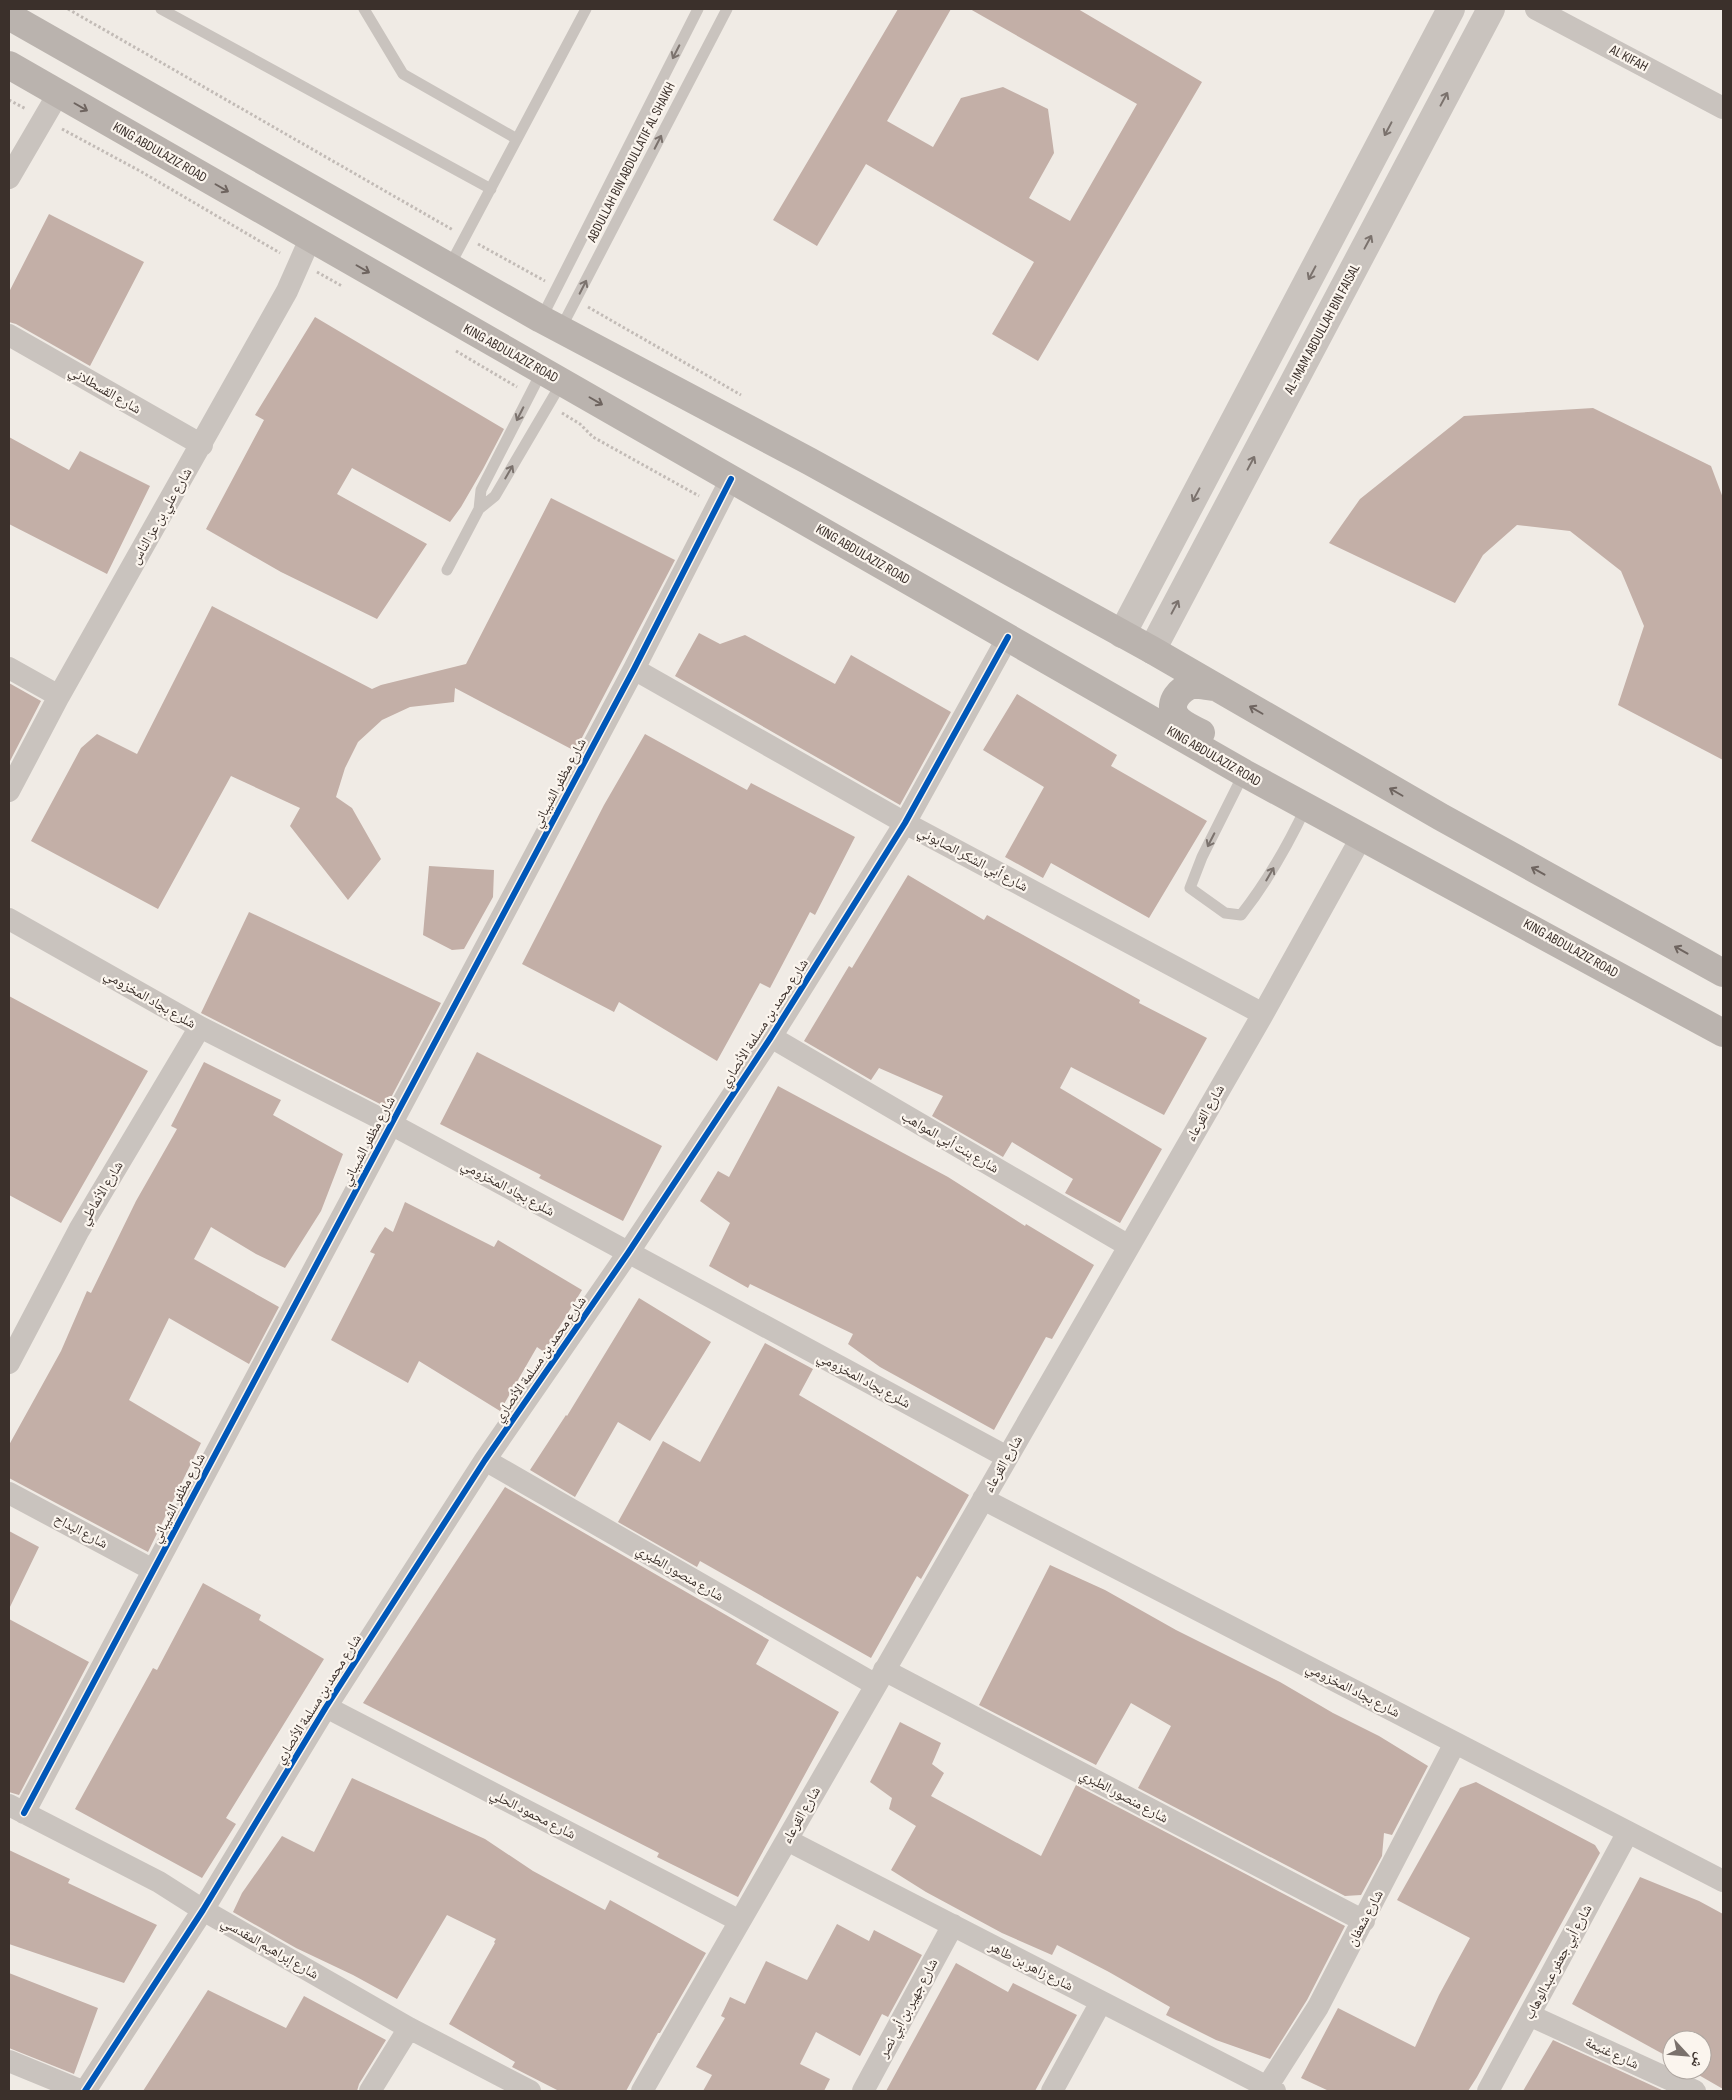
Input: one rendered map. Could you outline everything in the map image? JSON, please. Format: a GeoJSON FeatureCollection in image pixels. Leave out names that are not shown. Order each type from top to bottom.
{"type":"FeatureCollection","features":[{"type":"Feature","properties":{"kind":"main road"},"geometry":{"type":"LineString","coordinates":[[9,16],[550,324],[809,461],[1152,650],[1441,817],[1723,973]]}},
{"type":"Feature","properties":{"kind":"main road","name":"KING ABDULAZIZ ROAD"},"geometry":{"type":"LineString","coordinates":[[9,65],[1306,808],[1482,900],[1723,1032]]}},
{"type":"Feature","properties":{"kind":"main road"},"geometry":{"type":"LineString","coordinates":[[1216,688],[1194,685],[1180,691],[1173,702],[1174,714],[1182,723],[1405,848],[1482,900]]}},
{"type":"Feature","properties":{"kind":"street"},"geometry":{"type":"LineString","coordinates":[[1122,634],[1451,9]]}},
{"type":"Feature","properties":{"kind":"street","name":"AL-IMAM ABDULLAH BIN FAISAL"},"geometry":{"type":"LineString","coordinates":[[1152,650],[1491,9]]}},
{"type":"Feature","properties":{"kind":"street","name":"AL KIFAH"},"geometry":{"type":"LineString","coordinates":[[1536,9],[1723,108]]}},
{"type":"Feature","properties":{"kind":"street"},"geometry":{"type":"LineString","coordinates":[[9,178],[58,94]]}},
{"type":"Feature","properties":{"kind":"street","name":"شارع علي بن عز الناس"},"geometry":{"type":"LineString","coordinates":[[9,791],[59,696],[287,291],[310,239]]}},
{"type":"Feature","properties":{"kind":"street","name":"شارع القسطلاني"},"geometry":{"type":"LineString","coordinates":[[9,334],[202,445]]}},
{"type":"Feature","properties":{"kind":"street","name":"شارع مظفر الشيباني"},"geometry":{"type":"LineString","coordinates":[[16,1809],[154,1570],[634,669],[731,479]]}},
{"type":"Feature","properties":{"kind":"street","name":"شارع محمد بن مسلمة الأنصاري"},"geometry":{"type":"LineString","coordinates":[[83,2091],[203,1910],[326,1707],[485,1460],[628,1252],[771,1038],[905,823],[1008,637]]}},
{"type":"Feature","properties":{"kind":"street"},"geometry":{"type":"LineString","coordinates":[[9,668],[59,696]]}},
{"type":"Feature","properties":{"kind":"street","name":"شارع أبي الشكر الصابوني"},"geometry":{"type":"LineString","coordinates":[[634,669],[905,823],[1263,1014]]}},
{"type":"Feature","properties":{"kind":"street","name":"شارع القرعاء"},"geometry":{"type":"LineString","coordinates":[[642,2091],[1263,1014],[1362,836]]}},
{"type":"Feature","properties":{"kind":"street","name":"شلرع بجاد المخزومي"},"geometry":{"type":"LineString","coordinates":[[9,919],[200,1028],[391,1124],[1007,1457]]}},
{"type":"Feature","properties":{"kind":"street","name":"شارع الأنماطي"},"geometry":{"type":"LineString","coordinates":[[9,1363],[79,1230],[200,1028]]}},
{"type":"Feature","properties":{"kind":"street","name":"شارع بنت أبي المواهب"},"geometry":{"type":"LineString","coordinates":[[771,1038],[1129,1246]]}},
{"type":"Feature","properties":{"kind":"street","name":"شارع منصور الطبري"},"geometry":{"type":"LineString","coordinates":[[485,1460],[880,1678],[1364,1921]]}},
{"type":"Feature","properties":{"kind":"street","name":"شارع البداح"},"geometry":{"type":"LineString","coordinates":[[9,1493],[154,1570]]}},
{"type":"Feature","properties":{"kind":"street","name":"شارع بجاد المخزومي"},"geometry":{"type":"LineString","coordinates":[[983,1499],[1723,1882]]}},
{"type":"Feature","properties":{"kind":"street","name":"شارع محمود الحلي"},"geometry":{"type":"LineString","coordinates":[[326,1707],[740,1921]]}},
{"type":"Feature","properties":{"kind":"street","name":"شارع شعفان"},"geometry":{"type":"LineString","coordinates":[[1271,2089],[1364,1921],[1456,1743]]}},
{"type":"Feature","properties":{"kind":"street","name":"شارع إبراهيم المقدسي"},"geometry":{"type":"LineString","coordinates":[[16,1809],[159,1882],[203,1910],[409,2028],[509,2082],[530,2091]]}},
{"type":"Feature","properties":{"kind":"street","name":"شارع أبي جعفر عبدالوهاب"},"geometry":{"type":"LineString","coordinates":[[1488,2091],[1628,1832]]}},
{"type":"Feature","properties":{"kind":"street","name":"شارع زاهر بن طاهر"},"geometry":{"type":"LineString","coordinates":[[787,1840],[1271,2089]]}},
{"type":"Feature","properties":{"kind":"street","name":"شارع جهير بن أبي نصر"},"geometry":{"type":"LineString","coordinates":[[864,2091],[953,1926]]}},
{"type":"Feature","properties":{"kind":"street"},"geometry":{"type":"LineString","coordinates":[[1052,2091],[1102,2002]]}},
{"type":"Feature","properties":{"kind":"street","name":"شارع غنيمة"},"geometry":{"type":"LineString","coordinates":[[1529,2015],[1694,2091]]}},
{"type":"Feature","properties":{"kind":"street"},"geometry":{"type":"LineString","coordinates":[[370,2091],[409,2028]]}},
{"type":"Feature","properties":{"kind":"street"},"geometry":{"type":"LineString","coordinates":[[9,2061],[83,2091]]}},
{"type":"Feature","properties":{"kind":"lane"},"geometry":{"type":"LineString","coordinates":[[161,9],[491,189]]}},
{"type":"Feature","properties":{"kind":"lane"},"geometry":{"type":"LineString","coordinates":[[364,9],[402,74],[518,139]]}},
{"type":"Feature","properties":{"kind":"lane"},"geometry":{"type":"LineString","coordinates":[[449,267],[586,9]]}},
{"type":"Feature","properties":{"kind":"lane","name":"ABDULLAH BIN ABDULLATIF AL SHAIKH"},"geometry":{"type":"LineString","coordinates":[[550,324],[698,9]]}},
{"type":"Feature","properties":{"kind":"lane","name":"ABDULLAH BIN ABDULLATIF AL SHAIKH"},"geometry":{"type":"LineString","coordinates":[[550,324],[727,9]]}},
{"type":"Feature","properties":{"kind":"lane"},"geometry":{"type":"LineString","coordinates":[[447,570],[479,509],[481,490],[552,376]]}},
{"type":"Feature","properties":{"kind":"lane"},"geometry":{"type":"LineString","coordinates":[[479,509],[496,496],[552,376]]}},
{"type":"Feature","properties":{"kind":"lane"},"geometry":{"type":"LineString","coordinates":[[1244,773],[1202,857],[1190,888],[1225,914],[1241,915],[1259,893],[1296,830],[1306,808]]}},
{"type":"Feature","properties":{"kind":"path"},"geometry":{"type":"LineString","coordinates":[[68,9],[550,284]]}},
{"type":"Feature","properties":{"kind":"path"},"geometry":{"type":"LineString","coordinates":[[583,304],[746,398]]}},
{"type":"Feature","properties":{"kind":"path"},"geometry":{"type":"LineString","coordinates":[[593,437],[717,506]]}},
{"type":"Feature","properties":{"kind":"building"},"geometry":{"type":"Polygon","coordinates":[[[898,9],[951,9],[887,121],[933,147],[961,98],[1003,87],[1048,109],[1054,153],[1029,198],[1070,221],[1137,104],[970,9],[1078,9],[1202,82],[1038,361],[992,334],[1034,262],[866,164],[817,246],[773,220],[898,9]]]}},
{"type":"Feature","properties":{"kind":"building"},"geometry":{"type":"Polygon","coordinates":[[[49,214],[144,262],[90,366],[16,324],[9,322],[9,292],[49,214]]]}},
{"type":"Feature","properties":{"kind":"building"},"geometry":{"type":"Polygon","coordinates":[[[315,317],[504,429],[461,507],[450,522],[352,468],[337,494],[427,544],[377,619],[281,572],[206,529],[264,420],[255,415],[315,317]]]}},
{"type":"Feature","properties":{"kind":"building"},"geometry":{"type":"Polygon","coordinates":[[[1593,408],[1711,466],[1723,498],[1723,760],[1618,705],[1644,626],[1621,571],[1570,531],[1517,525],[1483,555],[1455,603],[1329,543],[1360,499],[1464,416],[1593,408]]]}},
{"type":"Feature","properties":{"kind":"building"},"geometry":{"type":"Polygon","coordinates":[[[9,437],[69,470],[80,451],[150,486],[107,574],[9,524],[9,437]]]}},
{"type":"Feature","properties":{"kind":"building"},"geometry":{"type":"Polygon","coordinates":[[[551,498],[675,560],[575,751],[455,688],[454,702],[410,707],[382,720],[358,742],[345,768],[336,797],[352,808],[381,859],[348,900],[290,826],[300,808],[231,776],[158,909],[31,841],[81,748],[97,734],[137,754],[212,606],[372,689],[381,685],[466,664],[551,498]]]}},
{"type":"Feature","properties":{"kind":"building"},"geometry":{"type":"Polygon","coordinates":[[[699,633],[720,644],[745,635],[835,684],[851,655],[951,712],[900,805],[675,676],[699,633]]]}},
{"type":"Feature","properties":{"kind":"building"},"geometry":{"type":"Polygon","coordinates":[[[9,683],[41,701],[9,763],[9,683]]]}},
{"type":"Feature","properties":{"kind":"building"},"geometry":{"type":"Polygon","coordinates":[[[1017,694],[1117,755],[1111,766],[1207,821],[1149,918],[1051,863],[1043,878],[1005,857],[1044,787],[983,750],[1017,694]]]}},
{"type":"Feature","properties":{"kind":"building"},"geometry":{"type":"Polygon","coordinates":[[[645,734],[747,790],[751,783],[855,837],[815,915],[810,912],[770,988],[760,983],[717,1061],[619,1002],[614,1012],[522,964],[604,805],[645,734]]]}},
{"type":"Feature","properties":{"kind":"building"},"geometry":{"type":"Polygon","coordinates":[[[429,866],[494,870],[493,897],[464,949],[452,950],[423,935],[429,866]]]}},
{"type":"Feature","properties":{"kind":"building"},"geometry":{"type":"Polygon","coordinates":[[[908,875],[984,920],[987,915],[1140,1000],[1139,1003],[1207,1038],[1164,1115],[1071,1067],[1060,1088],[1162,1149],[1120,1223],[1065,1193],[1073,1179],[1012,1142],[1003,1157],[932,1116],[943,1096],[879,1068],[871,1080],[804,1041],[849,966],[852,968],[908,875]]]}},
{"type":"Feature","properties":{"kind":"building"},"geometry":{"type":"Polygon","coordinates":[[[249,912],[441,1003],[386,1107],[201,1013],[249,912]]]}},
{"type":"Feature","properties":{"kind":"building"},"geometry":{"type":"Polygon","coordinates":[[[9,996],[148,1071],[61,1223],[9,1195],[9,996]]]}},
{"type":"Feature","properties":{"kind":"building"},"geometry":{"type":"Polygon","coordinates":[[[477,1052],[662,1146],[623,1221],[539,1178],[541,1175],[440,1124],[477,1052]]]}},
{"type":"Feature","properties":{"kind":"building"},"geometry":{"type":"Polygon","coordinates":[[[204,1062],[281,1100],[273,1115],[343,1154],[321,1211],[285,1268],[256,1254],[211,1227],[194,1259],[279,1307],[249,1364],[169,1318],[129,1400],[201,1443],[148,1552],[9,1478],[9,1445],[61,1351],[87,1291],[91,1293],[136,1201],[177,1129],[171,1126],[204,1062]]]}},
{"type":"Feature","properties":{"kind":"building"},"geometry":{"type":"Polygon","coordinates":[[[778,1086],[948,1177],[1025,1226],[1026,1224],[1094,1265],[1052,1339],[1046,1337],[994,1430],[880,1367],[848,1344],[853,1334],[750,1284],[748,1288],[709,1266],[730,1223],[700,1201],[718,1171],[729,1177],[778,1086]]]}},
{"type":"Feature","properties":{"kind":"building"},"geometry":{"type":"Polygon","coordinates":[[[405,1202],[494,1247],[498,1240],[582,1290],[544,1352],[537,1347],[500,1411],[419,1361],[408,1383],[331,1340],[375,1254],[370,1252],[385,1227],[393,1232],[405,1202]]]}},
{"type":"Feature","properties":{"kind":"building"},"geometry":{"type":"Polygon","coordinates":[[[639,1298],[711,1342],[650,1441],[618,1422],[575,1497],[530,1470],[567,1416],[639,1298]]]}},
{"type":"Feature","properties":{"kind":"building"},"geometry":{"type":"Polygon","coordinates":[[[765,1343],[813,1369],[799,1395],[969,1495],[921,1579],[917,1576],[871,1658],[700,1561],[697,1567],[618,1522],[663,1441],[700,1462],[765,1343]]]}},
{"type":"Feature","properties":{"kind":"building"},"geometry":{"type":"Polygon","coordinates":[[[505,1487],[769,1640],[756,1664],[839,1712],[738,1897],[657,1857],[659,1853],[363,1703],[505,1487]]]}},
{"type":"Feature","properties":{"kind":"building"},"geometry":{"type":"Polygon","coordinates":[[[9,1531],[39,1547],[9,1609],[9,1531]]]}},
{"type":"Feature","properties":{"kind":"building"},"geometry":{"type":"Polygon","coordinates":[[[1050,1565],[1105,1590],[1176,1630],[1280,1682],[1333,1713],[1379,1736],[1428,1766],[1392,1835],[1384,1833],[1382,1856],[1361,1895],[1345,1896],[1138,1788],[1171,1726],[1131,1703],[1096,1765],[979,1705],[1050,1565]]]}},
{"type":"Feature","properties":{"kind":"building"},"geometry":{"type":"Polygon","coordinates":[[[203,1583],[261,1615],[259,1620],[324,1659],[226,1818],[236,1824],[202,1878],[75,1809],[153,1668],[157,1670],[203,1583]]]}},
{"type":"Feature","properties":{"kind":"building"},"geometry":{"type":"Polygon","coordinates":[[[9,1619],[89,1662],[19,1795],[9,1792],[9,1619]]]}},
{"type":"Feature","properties":{"kind":"building"},"geometry":{"type":"Polygon","coordinates":[[[900,1722],[941,1743],[932,1764],[944,1773],[931,1796],[1041,1856],[1076,1785],[1345,1926],[1307,2000],[1270,2059],[1216,2040],[1166,2015],[1170,2007],[1109,1972],[1057,1945],[1052,1955],[1002,1933],[926,1892],[891,1870],[916,1826],[889,1809],[892,1798],[870,1782],[900,1722]]]}},
{"type":"Feature","properties":{"kind":"building"},"geometry":{"type":"Polygon","coordinates":[[[352,1778],[485,1839],[533,1871],[605,1910],[610,1900],[706,1953],[626,2091],[559,2091],[512,2067],[515,2062],[449,2024],[496,1939],[447,1915],[397,1999],[353,1975],[296,1948],[233,1912],[242,1893],[282,1836],[314,1852],[352,1778]]]}},
{"type":"Feature","properties":{"kind":"building"},"geometry":{"type":"Polygon","coordinates":[[[1476,1782],[1595,1845],[1600,1853],[1477,2077],[1468,2091],[1329,2091],[1301,2078],[1338,2008],[1415,2047],[1439,1995],[1470,1938],[1397,1900],[1460,1788],[1476,1782]]]}},
{"type":"Feature","properties":{"kind":"building"},"geometry":{"type":"Polygon","coordinates":[[[9,1850],[70,1879],[68,1883],[157,1925],[124,1983],[9,1944],[9,1850]]]}},
{"type":"Feature","properties":{"kind":"building"},"geometry":{"type":"Polygon","coordinates":[[[1640,1877],[1699,1901],[1723,1914],[1723,2089],[1707,2080],[1712,2080],[1712,2030],[1662,2030],[1662,2054],[1572,2004],[1640,1877]]]}},
{"type":"Feature","properties":{"kind":"building"},"geometry":{"type":"Polygon","coordinates":[[[837,1924],[869,1941],[874,1930],[922,1955],[888,2017],[882,2014],[860,2056],[816,2032],[800,2064],[830,2079],[824,2091],[703,2091],[712,2075],[696,2067],[725,2018],[721,2016],[730,1997],[745,2004],[766,1961],[807,1980],[837,1924]]]}},
{"type":"Feature","properties":{"kind":"building"},"geometry":{"type":"Polygon","coordinates":[[[956,1963],[1008,1992],[1013,1983],[1077,2015],[1035,2091],[886,2091],[956,1963]]]}},
{"type":"Feature","properties":{"kind":"building"},"geometry":{"type":"Polygon","coordinates":[[[9,1973],[98,2008],[74,2074],[9,2048],[9,1973]]]}},
{"type":"Feature","properties":{"kind":"building"},"geometry":{"type":"Polygon","coordinates":[[[208,1990],[286,2028],[304,1996],[386,2040],[359,2084],[357,2091],[143,2091],[208,1990]]]}},
{"type":"Feature","properties":{"kind":"building"},"geometry":{"type":"Polygon","coordinates":[[[1553,2040],[1664,2091],[1523,2091],[1553,2040]]]}},
{"type":"Feature","properties":{"kind":"cycle path"},"geometry":{"type":"LineString","coordinates":[[24,1813],[634,669],[731,479]]}},
{"type":"Feature","properties":{"kind":"cycle path"},"geometry":{"type":"LineString","coordinates":[[85,2091],[203,1910],[326,1707],[485,1460],[628,1253],[771,1037],[905,823],[1008,637]]}}]}
